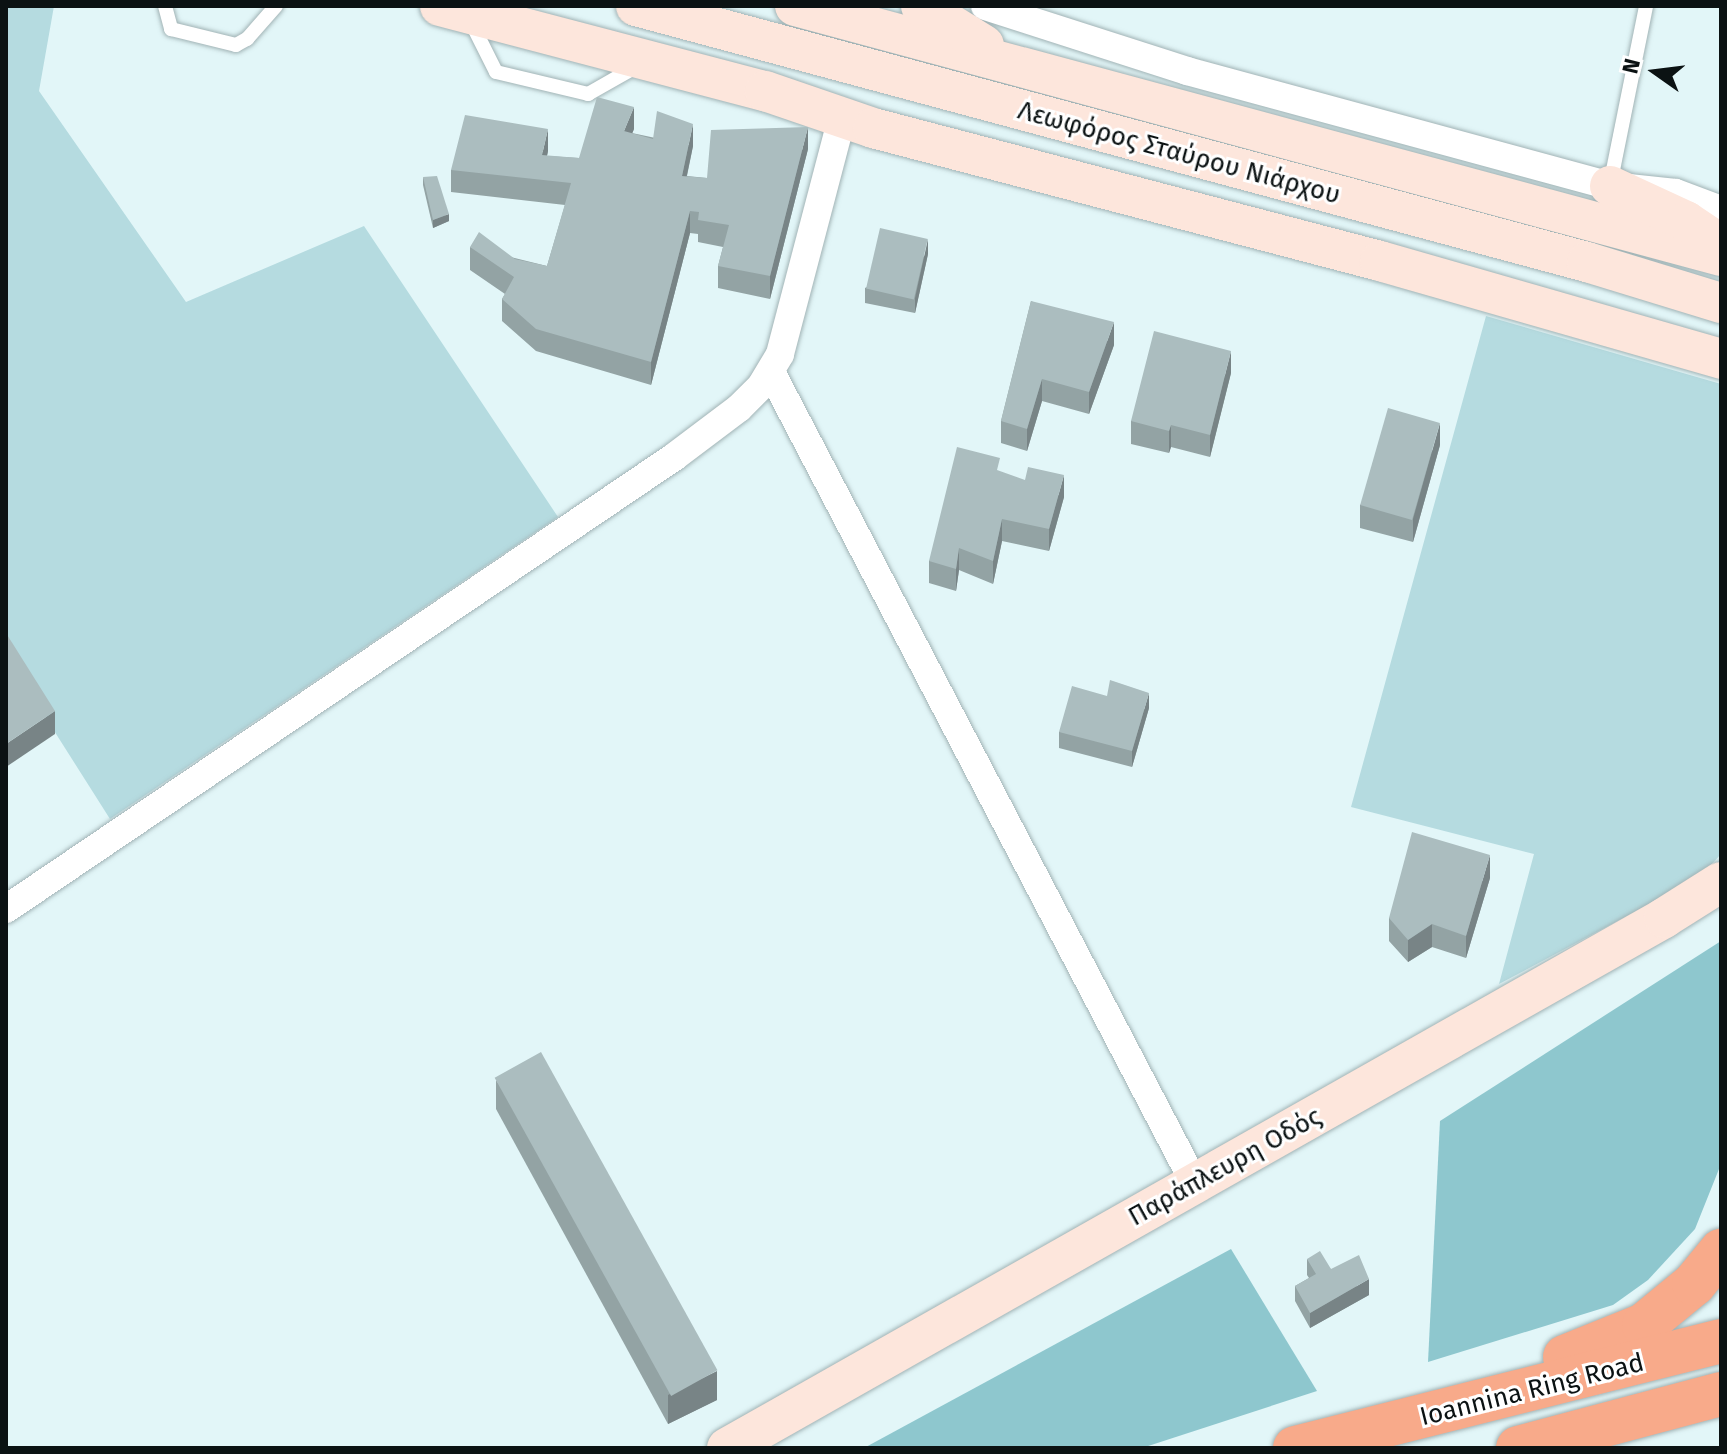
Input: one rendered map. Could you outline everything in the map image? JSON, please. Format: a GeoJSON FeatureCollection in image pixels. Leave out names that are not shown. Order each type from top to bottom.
{"type":"FeatureCollection","features":[{"type":"Feature","properties":{"kind":"highway"},"geometry":{"type":"LineString","coordinates":[[1475,1405],[1538,1367],[1644,1325],[1694,1284],[1721,1251]]}},
{"type":"Feature","properties":{"kind":"highway","name":"Ioannina Ring Road"},"geometry":{"type":"LineString","coordinates":[[1295,1448],[1721,1341]]}},
{"type":"Feature","properties":{"kind":"highway","name":"Ioannina Ring Road"},"geometry":{"type":"LineString","coordinates":[[1518,1448],[1721,1394]]}},
{"type":"Feature","properties":{"kind":"street","name":"Λεωφόρος Σταύρου Νιάρχου"},"geometry":{"type":"LineString","coordinates":[[636,6],[1587,262],[1721,303]]}},
{"type":"Feature","properties":{"kind":"street","name":"Λεωφόρος Σταύρου Νιάρχου"},"geometry":{"type":"LineString","coordinates":[[795,6],[1721,254]]}},
{"type":"Feature","properties":{"kind":"street"},"geometry":{"type":"LineString","coordinates":[[921,6],[957,25],[1010,64]]}},
{"type":"Feature","properties":{"kind":"street"},"geometry":{"type":"LineString","coordinates":[[985,6],[1148,60],[1610,186],[1676,193],[1721,210]]}},
{"type":"Feature","properties":{"kind":"street"},"geometry":{"type":"LineString","coordinates":[[453,9],[765,91],[873,128],[1367,257],[1721,359]]}},
{"type":"Feature","properties":{"kind":"street"},"geometry":{"type":"LineString","coordinates":[[6,909],[674,457],[739,408],[771,372],[784,343],[842,117],[857,101],[902,79]]}},
{"type":"Feature","properties":{"kind":"street"},"geometry":{"type":"LineString","coordinates":[[1610,186],[1686,221],[1708,237],[1721,254]]}},
{"type":"Feature","properties":{"kind":"street"},"geometry":{"type":"LineString","coordinates":[[771,372],[1195,1184]]}},
{"type":"Feature","properties":{"kind":"street","name":"Παράπλευρη Οδός"},"geometry":{"type":"LineString","coordinates":[[727,1448],[1703,902],[1721,882]]}},
{"type":"Feature","properties":{"kind":"lane"},"geometry":{"type":"LineString","coordinates":[[165,6],[171,29],[236,45],[247,39],[276,6]]}},
{"type":"Feature","properties":{"kind":"lane"},"geometry":{"type":"LineString","coordinates":[[1610,186],[1646,6]]}},
{"type":"Feature","properties":{"kind":"shaded area"},"geometry":{"type":"Polygon","coordinates":[[[6,6],[54,6],[39,91],[186,302],[364,226],[558,517],[110,819],[6,655],[6,6]]]}},
{"type":"Feature","properties":{"kind":"shaded area"},"geometry":{"type":"Polygon","coordinates":[[[1486,316],[1721,384],[1721,854],[1700,877],[1499,984],[1534,854],[1351,807],[1486,316]]]}},
{"type":"Feature","properties":{"kind":"shaded area"},"geometry":{"type":"Polygon","coordinates":[[[1721,941],[1721,1164],[1695,1229],[1648,1280],[1613,1305],[1428,1362],[1440,1121],[1721,941]]]}},
{"type":"Feature","properties":{"kind":"shaded area"},"geometry":{"type":"Polygon","coordinates":[[[1231,1249],[1317,1391],[1142,1448],[864,1448],[1231,1249]]]}},
{"type":"Feature","properties":{"kind":"building"},"geometry":{"type":"Polygon","coordinates":[[[597,97],[634,107],[624,131],[653,139],[657,111],[693,124],[682,176],[707,178],[711,130],[808,127],[770,276],[718,266],[729,225],[698,220],[699,212],[690,211],[651,362],[536,329],[502,299],[514,277],[470,247],[479,232],[515,259],[547,266],[571,183],[451,170],[465,115],[548,129],[542,155],[579,158],[597,97]]]}},
{"type":"Feature","properties":{"kind":"building"},"geometry":{"type":"Polygon","coordinates":[[[437,176],[449,214],[433,220],[423,177],[437,176]]]}},
{"type":"Feature","properties":{"kind":"building"},"geometry":{"type":"Polygon","coordinates":[[[880,228],[928,239],[914,299],[866,288],[880,228]]]}},
{"type":"Feature","properties":{"kind":"building"},"geometry":{"type":"Polygon","coordinates":[[[1031,301],[1114,322],[1089,392],[1042,379],[1027,429],[1001,421],[1031,301]]]}},
{"type":"Feature","properties":{"kind":"building"},"geometry":{"type":"Polygon","coordinates":[[[1154,331],[1231,351],[1210,435],[1171,425],[1169,431],[1131,421],[1154,331]]]}},
{"type":"Feature","properties":{"kind":"building"},"geometry":{"type":"Polygon","coordinates":[[[1388,408],[1440,423],[1412,520],[1360,505],[1388,408]]]}},
{"type":"Feature","properties":{"kind":"building"},"geometry":{"type":"Polygon","coordinates":[[[957,447],[1000,458],[997,470],[1025,480],[1028,467],[1064,475],[1049,529],[1002,519],[993,561],[959,548],[956,569],[929,561],[957,447]]]}},
{"type":"Feature","properties":{"kind":"building"},"geometry":{"type":"Polygon","coordinates":[[[6,633],[55,711],[6,744],[6,633]]]}},
{"type":"Feature","properties":{"kind":"building"},"geometry":{"type":"Polygon","coordinates":[[[1110,680],[1149,693],[1132,751],[1059,732],[1072,686],[1107,696],[1110,680]]]}},
{"type":"Feature","properties":{"kind":"building"},"geometry":{"type":"Polygon","coordinates":[[[1412,832],[1490,855],[1466,936],[1432,924],[1408,940],[1389,918],[1412,832]]]}},
{"type":"Feature","properties":{"kind":"building"},"geometry":{"type":"Polygon","coordinates":[[[541,1052],[717,1370],[671,1396],[495,1078],[541,1052]]]}},
{"type":"Feature","properties":{"kind":"building"},"geometry":{"type":"Polygon","coordinates":[[[1320,1251],[1331,1269],[1359,1255],[1369,1279],[1310,1313],[1295,1286],[1316,1274],[1307,1259],[1320,1251]]]}}]}
